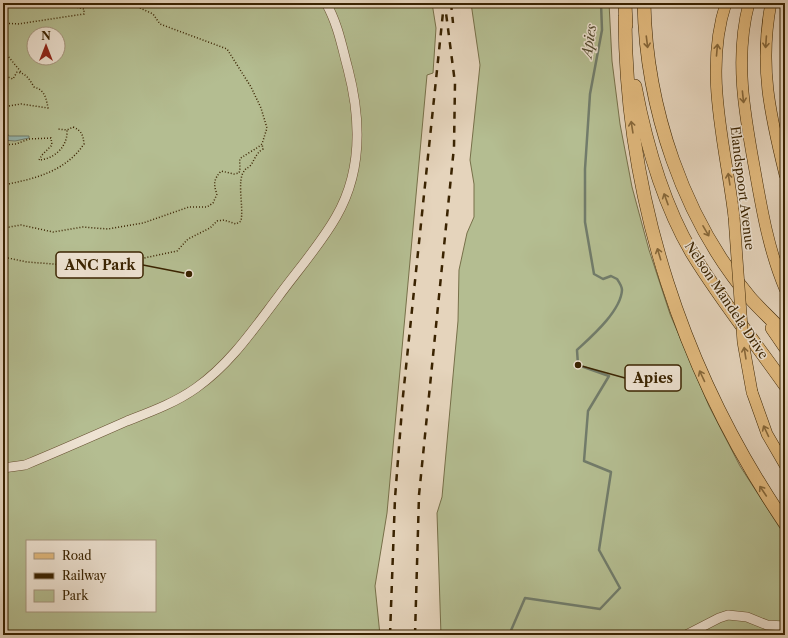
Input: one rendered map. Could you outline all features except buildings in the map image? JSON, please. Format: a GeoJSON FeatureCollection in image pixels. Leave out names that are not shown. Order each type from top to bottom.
{"type":"FeatureCollection","features":[{"type":"Feature","properties":{"kind":"highway","name":"Nelson Mandela Drive"},"geometry":{"type":"LineString","coordinates":[[625,3],[625,18],[639,108],[652,161],[669,206],[692,252],[725,302],[785,385]]}},
{"type":"Feature","properties":{"kind":"highway","name":"Nelson Mandela Drive"},"geometry":{"type":"LineString","coordinates":[[644,3],[644,22],[652,88],[675,168],[699,220],[722,258],[751,299],[785,334]]}},
{"type":"Feature","properties":{"kind":"highway"},"geometry":{"type":"LineString","coordinates":[[625,18],[626,66],[631,122],[639,171],[655,241],[676,307],[701,374],[756,481],[785,523]]}},
{"type":"Feature","properties":{"kind":"highway"},"geometry":{"type":"LineString","coordinates":[[751,299],[785,346]]}},
{"type":"Feature","properties":{"kind":"main road","name":"Elandspoort Avenue"},"geometry":{"type":"LineString","coordinates":[[726,3],[717,47],[717,89],[734,217],[743,342],[752,392],[765,429],[785,465]]}},
{"type":"Feature","properties":{"kind":"main road","name":"Elandspoort Avenue"},"geometry":{"type":"LineString","coordinates":[[749,3],[742,42],[744,100],[762,213],[773,256],[785,289]]}},
{"type":"Feature","properties":{"kind":"main road"},"geometry":{"type":"LineString","coordinates":[[771,3],[766,36],[765,76],[776,137],[785,175]]}},
{"type":"Feature","properties":{"kind":"lane"},"geometry":{"type":"LineString","coordinates":[[3,468],[25,466],[172,402],[195,389],[224,365],[242,344],[329,227],[344,201],[352,177],[357,154],[358,121],[355,96],[338,29],[326,3]]}},
{"type":"Feature","properties":{"kind":"lane"},"geometry":{"type":"LineString","coordinates":[[686,635],[728,615],[747,618],[767,625],[785,626]]}},
{"type":"Feature","properties":{"kind":"path"},"geometry":{"type":"LineString","coordinates":[[3,22],[18,24],[84,14],[84,9],[61,3]]}},
{"type":"Feature","properties":{"kind":"path"},"geometry":{"type":"LineString","coordinates":[[3,257],[27,262],[66,265],[90,262],[113,262],[126,258],[144,258],[177,252],[188,239],[210,228],[217,221],[236,224],[241,221],[243,204],[240,182],[244,170],[250,166],[255,156],[263,149],[262,144],[267,128],[261,108],[251,87],[227,49],[160,24],[153,14],[129,3]]}},
{"type":"Feature","properties":{"kind":"path"},"geometry":{"type":"LineString","coordinates":[[3,50],[34,87],[39,88],[45,94],[48,108],[21,104],[4,106]]}},
{"type":"Feature","properties":{"kind":"path"},"geometry":{"type":"LineString","coordinates":[[3,75],[13,79],[17,72],[22,73]]}},
{"type":"Feature","properties":{"kind":"path"},"geometry":{"type":"LineString","coordinates":[[3,185],[34,179],[47,174],[72,158],[84,144],[84,137],[81,131],[74,127],[67,130],[58,129]]}},
{"type":"Feature","properties":{"kind":"path"},"geometry":{"type":"LineString","coordinates":[[3,145],[16,144],[29,139],[51,138],[52,146],[42,155],[39,160],[49,159],[64,146],[67,130]]}},
{"type":"Feature","properties":{"kind":"path"},"geometry":{"type":"LineString","coordinates":[[3,225],[9,227],[21,225],[53,232],[83,227],[108,229],[143,223],[189,207],[207,207],[213,203],[217,194],[214,185],[216,177],[221,171],[234,174],[239,173],[240,159],[244,155],[252,153],[262,144]]}},
{"type":"Feature","properties":{"kind":"green space"},"geometry":{"type":"Polygon","coordinates":[[[3,3],[432,3],[436,28],[433,73],[427,75],[387,513],[375,586],[380,635],[3,635],[3,3]]]}},
{"type":"Feature","properties":{"kind":"green space"},"geometry":{"type":"Polygon","coordinates":[[[471,3],[609,3],[612,61],[620,124],[632,187],[649,250],[670,314],[709,406],[740,466],[785,536],[785,635],[441,635],[437,513],[442,497],[458,321],[459,270],[467,233],[474,217],[474,184],[470,160],[480,65],[471,3]]]}},
{"type":"Feature","properties":{"kind":"water"},"geometry":{"type":"Polygon","coordinates":[[[3,128],[9,136],[29,136],[29,138],[15,141],[3,140],[3,128]]]}},
{"type":"Feature","properties":{"kind":"waterway","name":"Apies"},"geometry":{"type":"LineString","coordinates":[[509,635],[525,598],[600,609],[620,588],[599,550],[611,472],[584,461],[588,411],[609,376],[578,365],[577,350],[611,315],[617,306],[622,290],[617,279],[611,276],[603,279],[594,274],[585,222],[585,169],[590,94],[602,30],[601,3]]}},
{"type":"Feature","properties":{"kind":"railway"},"geometry":{"type":"LineString","coordinates":[[390,635],[395,498],[403,396],[444,3]]}},
{"type":"Feature","properties":{"kind":"railway"},"geometry":{"type":"LineString","coordinates":[[451,3],[453,23]]}},
{"type":"Feature","properties":{"kind":"railway"},"geometry":{"type":"LineString","coordinates":[[415,635],[419,495],[454,147],[455,83],[446,13]]}},
{"type":"Feature","properties":{"kind":"place","name":"ANC Park"},"geometry":{"type":"Point","coordinates":[189,274]}},
{"type":"Feature","properties":{"kind":"place","name":"Apies"},"geometry":{"type":"Point","coordinates":[578,365]}}]}
